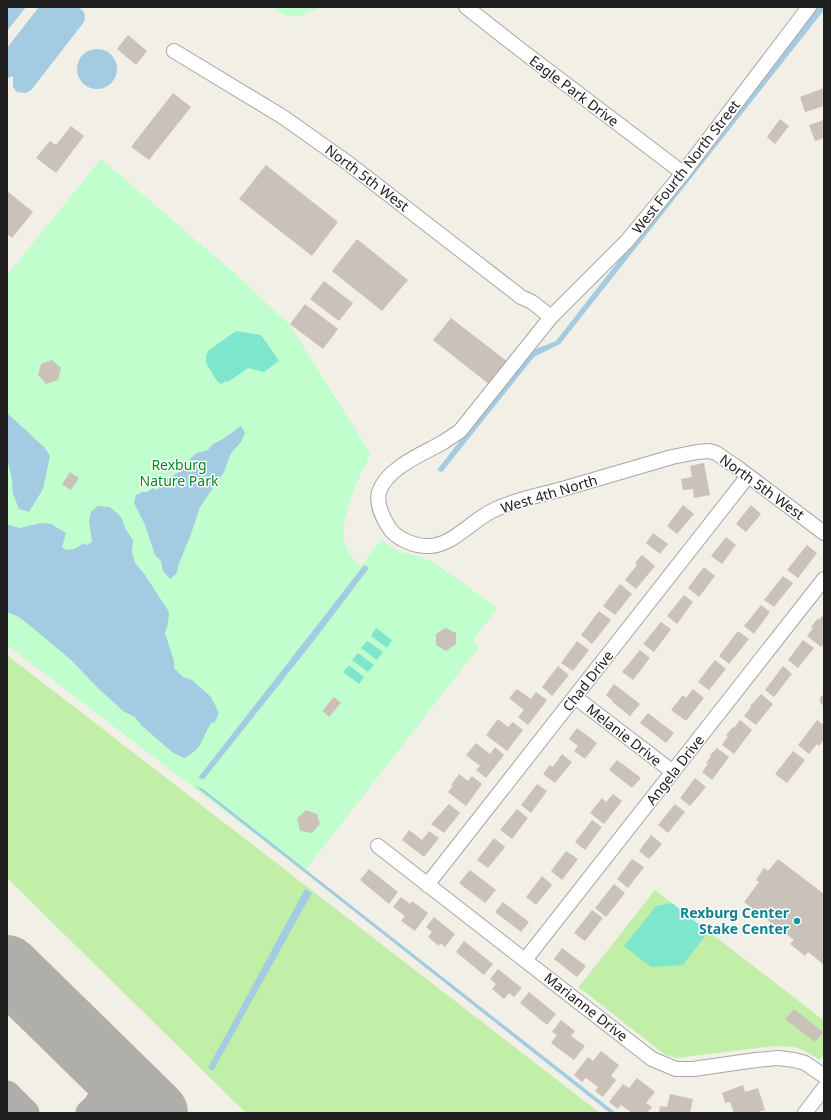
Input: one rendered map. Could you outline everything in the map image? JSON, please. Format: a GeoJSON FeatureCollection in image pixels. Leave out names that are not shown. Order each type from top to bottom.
{"type":"FeatureCollection","features":[{"type":"Feature","properties":{"kind":"street","name":"Eagle Park Drive"},"geometry":{"type":"LineString","coordinates":[[466,7],[683,173]]}},
{"type":"Feature","properties":{"kind":"street","name":"West Fourth North Street"},"geometry":{"type":"LineString","coordinates":[[551,316],[628,241],[683,173],[809,7]]}},
{"type":"Feature","properties":{"kind":"street","name":"North 5th West"},"geometry":{"type":"LineString","coordinates":[[174,51],[289,121],[348,163],[522,297],[532,302],[551,316]]}},
{"type":"Feature","properties":{"kind":"street","name":"West 4th North"},"geometry":{"type":"LineString","coordinates":[[551,316],[460,431],[444,442],[401,466],[389,477],[379,492],[379,509],[390,530],[407,541],[417,545],[430,546],[454,537],[488,513],[511,504],[672,457],[697,452]]}},
{"type":"Feature","properties":{"kind":"street","name":"North 5th West"},"geometry":{"type":"LineString","coordinates":[[697,452],[709,451],[716,453],[824,533]]}},
{"type":"Feature","properties":{"kind":"street","name":"Chad Drive"},"geometry":{"type":"LineString","coordinates":[[428,885],[748,476]]}},
{"type":"Feature","properties":{"kind":"street","name":"Angela Drive"},"geometry":{"type":"LineString","coordinates":[[525,960],[824,579]]}},
{"type":"Feature","properties":{"kind":"street","name":"Melanie Drive"},"geometry":{"type":"LineString","coordinates":[[576,697],[673,772]]}},
{"type":"Feature","properties":{"kind":"street","name":"Marianne Drive"},"geometry":{"type":"LineString","coordinates":[[378,846],[652,1059],[676,1069],[693,1069],[778,1058],[805,1063],[824,1076]]}},
{"type":"Feature","properties":{"kind":"street"},"geometry":{"type":"LineString","coordinates":[[805,1113],[824,1088]]}},
{"type":"Feature","properties":{"kind":"green space"},"geometry":{"type":"Polygon","coordinates":[[[274,7],[323,7],[292,17],[280,13],[274,7]]]}},
{"type":"Feature","properties":{"kind":"green space","name":"Rexburg Nature Park"},"geometry":{"type":"Polygon","coordinates":[[[101,159],[231,270],[289,324],[371,454],[353,492],[344,523],[343,531],[345,545],[354,559],[361,566],[381,540],[400,552],[422,557],[439,566],[498,608],[472,641],[479,647],[304,872],[7,645],[7,275],[101,159]]]}},
{"type":"Feature","properties":{"kind":"green space"},"geometry":{"type":"Polygon","coordinates":[[[236,331],[261,335],[279,361],[264,372],[248,368],[228,382],[226,381],[221,384],[217,381],[206,363],[206,356],[208,351],[236,331]]]}},
{"type":"Feature","properties":{"kind":"green space"},"geometry":{"type":"Polygon","coordinates":[[[376,628],[392,640],[387,648],[371,636],[376,628]]]}},
{"type":"Feature","properties":{"kind":"green space"},"geometry":{"type":"Polygon","coordinates":[[[367,641],[383,652],[377,660],[361,648],[367,641]]]}},
{"type":"Feature","properties":{"kind":"green space"},"geometry":{"type":"Polygon","coordinates":[[[358,653],[374,665],[368,672],[352,660],[358,653]]]}},
{"type":"Feature","properties":{"kind":"green space"},"geometry":{"type":"Polygon","coordinates":[[[7,655],[600,1113],[246,1113],[7,878],[7,655]]]}},
{"type":"Feature","properties":{"kind":"green space"},"geometry":{"type":"Polygon","coordinates":[[[349,665],[364,677],[359,684],[343,672],[349,665]]]}},
{"type":"Feature","properties":{"kind":"green space"},"geometry":{"type":"Polygon","coordinates":[[[655,890],[822,1019],[824,1017],[824,1054],[820,1060],[801,1049],[775,1046],[676,1058],[664,1054],[578,988],[655,890]]]}},
{"type":"Feature","properties":{"kind":"green space"},"geometry":{"type":"Polygon","coordinates":[[[672,903],[708,932],[683,965],[651,967],[624,946],[656,906],[672,903]]]}},
{"type":"Feature","properties":{"kind":"water"},"geometry":{"type":"Polygon","coordinates":[[[7,7],[26,7],[7,31],[7,7]]]}},
{"type":"Feature","properties":{"kind":"water"},"geometry":{"type":"Polygon","coordinates":[[[39,7],[78,7],[84,13],[84,22],[32,89],[26,93],[17,92],[13,87],[13,76],[7,78],[7,48],[39,7]]]}},
{"type":"Feature","properties":{"kind":"water"},"geometry":{"type":"Polygon","coordinates":[[[817,7],[824,7],[824,10],[560,344],[534,357],[442,472],[437,470],[531,351],[556,341],[817,7]]]}},
{"type":"Feature","properties":{"kind":"water"},"geometry":{"type":"Polygon","coordinates":[[[101,49],[108,52],[114,58],[117,69],[116,77],[108,86],[101,89],[93,89],[86,86],[78,77],[77,65],[80,58],[89,50],[101,49]]]}},
{"type":"Feature","properties":{"kind":"water"},"geometry":{"type":"Polygon","coordinates":[[[7,413],[45,448],[50,456],[43,489],[29,512],[19,509],[13,494],[12,480],[7,457],[7,413]]]}},
{"type":"Feature","properties":{"kind":"water"},"geometry":{"type":"Polygon","coordinates":[[[241,426],[245,433],[241,442],[231,453],[224,472],[200,507],[178,566],[177,573],[170,579],[163,571],[161,561],[155,555],[145,525],[134,503],[136,495],[142,492],[147,492],[153,488],[157,490],[169,478],[182,470],[197,453],[208,450],[213,444],[223,439],[241,426]]]}},
{"type":"Feature","properties":{"kind":"water"},"geometry":{"type":"Polygon","coordinates":[[[98,506],[110,507],[121,517],[126,530],[133,540],[132,552],[135,563],[145,575],[169,612],[168,624],[165,633],[174,661],[174,668],[183,677],[192,680],[211,697],[219,713],[215,722],[211,723],[201,743],[195,751],[184,758],[172,752],[141,725],[135,717],[123,711],[71,660],[39,633],[19,617],[7,612],[7,524],[19,528],[42,523],[51,524],[66,533],[62,547],[66,550],[74,549],[82,543],[87,545],[92,542],[89,521],[91,512],[98,506]]]}},
{"type":"Feature","properties":{"kind":"water"},"geometry":{"type":"Polygon","coordinates":[[[364,565],[369,568],[309,647],[204,779],[198,778],[364,565]]]}},
{"type":"Feature","properties":{"kind":"water"},"geometry":{"type":"Polygon","coordinates":[[[195,786],[203,789],[616,1113],[610,1113],[195,786]]]}},
{"type":"Feature","properties":{"kind":"water"},"geometry":{"type":"Polygon","coordinates":[[[305,889],[312,893],[213,1071],[208,1068],[305,889]]]}},
{"type":"Feature","properties":{"kind":"building"},"geometry":{"type":"Polygon","coordinates":[[[128,35],[147,51],[136,65],[117,49],[128,35]]]}},
{"type":"Feature","properties":{"kind":"building"},"geometry":{"type":"Polygon","coordinates":[[[824,88],[824,106],[805,112],[800,97],[824,88]]]}},
{"type":"Feature","properties":{"kind":"building"},"geometry":{"type":"Polygon","coordinates":[[[173,93],[191,107],[149,160],[131,147],[173,93]]]}},
{"type":"Feature","properties":{"kind":"building"},"geometry":{"type":"Polygon","coordinates":[[[780,119],[789,126],[775,144],[767,137],[780,119]]]}},
{"type":"Feature","properties":{"kind":"building"},"geometry":{"type":"Polygon","coordinates":[[[824,120],[824,138],[815,141],[809,125],[824,120]]]}},
{"type":"Feature","properties":{"kind":"building"},"geometry":{"type":"Polygon","coordinates":[[[71,126],[84,136],[56,173],[36,158],[50,141],[56,145],[71,126]]]}},
{"type":"Feature","properties":{"kind":"building"},"geometry":{"type":"Polygon","coordinates":[[[266,165],[338,222],[312,256],[239,199],[266,165]]]}},
{"type":"Feature","properties":{"kind":"building"},"geometry":{"type":"Polygon","coordinates":[[[7,191],[33,212],[12,238],[7,234],[7,191]]]}},
{"type":"Feature","properties":{"kind":"building"},"geometry":{"type":"Polygon","coordinates":[[[357,239],[408,280],[382,311],[332,271],[357,239]]]}},
{"type":"Feature","properties":{"kind":"building"},"geometry":{"type":"Polygon","coordinates":[[[324,281],[353,303],[339,321],[310,299],[324,281]]]}},
{"type":"Feature","properties":{"kind":"building"},"geometry":{"type":"Polygon","coordinates":[[[305,304],[338,329],[323,349],[290,324],[305,304]]]}},
{"type":"Feature","properties":{"kind":"building"},"geometry":{"type":"Polygon","coordinates":[[[451,318],[508,362],[490,385],[433,340],[451,318]]]}},
{"type":"Feature","properties":{"kind":"building"},"geometry":{"type":"Polygon","coordinates":[[[52,360],[61,368],[58,380],[46,384],[38,375],[41,364],[52,360]]]}},
{"type":"Feature","properties":{"kind":"building"},"geometry":{"type":"Polygon","coordinates":[[[704,463],[710,495],[694,498],[693,489],[683,490],[681,479],[692,477],[690,466],[704,463]]]}},
{"type":"Feature","properties":{"kind":"building"},"geometry":{"type":"Polygon","coordinates":[[[70,472],[79,478],[71,490],[62,484],[70,472]]]}},
{"type":"Feature","properties":{"kind":"building"},"geometry":{"type":"Polygon","coordinates":[[[683,505],[694,514],[677,534],[667,526],[683,505]]]}},
{"type":"Feature","properties":{"kind":"building"},"geometry":{"type":"Polygon","coordinates":[[[751,505],[761,514],[746,532],[736,524],[751,505]]]}},
{"type":"Feature","properties":{"kind":"building"},"geometry":{"type":"Polygon","coordinates":[[[653,533],[668,544],[660,554],[646,543],[653,533]]]}},
{"type":"Feature","properties":{"kind":"building"},"geometry":{"type":"Polygon","coordinates":[[[726,537],[736,545],[722,564],[711,556],[726,537]]]}},
{"type":"Feature","properties":{"kind":"building"},"geometry":{"type":"Polygon","coordinates":[[[807,545],[817,553],[798,578],[787,570],[807,545]]]}},
{"type":"Feature","properties":{"kind":"building"},"geometry":{"type":"Polygon","coordinates":[[[642,555],[655,566],[636,589],[625,580],[637,565],[635,563],[642,555]]]}},
{"type":"Feature","properties":{"kind":"building"},"geometry":{"type":"Polygon","coordinates":[[[704,567],[715,576],[699,597],[688,588],[704,567]]]}},
{"type":"Feature","properties":{"kind":"building"},"geometry":{"type":"Polygon","coordinates":[[[783,576],[793,583],[774,607],[764,600],[783,576]]]}},
{"type":"Feature","properties":{"kind":"building"},"geometry":{"type":"Polygon","coordinates":[[[620,584],[632,594],[615,615],[603,606],[620,584]]]}},
{"type":"Feature","properties":{"kind":"building"},"geometry":{"type":"Polygon","coordinates":[[[684,595],[693,602],[677,624],[667,616],[684,595]]]}},
{"type":"Feature","properties":{"kind":"building"},"geometry":{"type":"Polygon","coordinates":[[[761,605],[770,612],[754,634],[744,626],[761,605]]]}},
{"type":"Feature","properties":{"kind":"building"},"geometry":{"type":"Polygon","coordinates":[[[599,611],[611,620],[592,644],[581,635],[599,611]]]}},
{"type":"Feature","properties":{"kind":"building"},"geometry":{"type":"Polygon","coordinates":[[[824,614],[824,643],[821,647],[807,636],[813,628],[811,627],[818,618],[819,620],[824,614]]]}},
{"type":"Feature","properties":{"kind":"building"},"geometry":{"type":"Polygon","coordinates":[[[661,622],[671,629],[654,652],[643,644],[661,622]]]}},
{"type":"Feature","properties":{"kind":"building"},"geometry":{"type":"Polygon","coordinates":[[[445,628],[456,633],[456,644],[446,651],[436,645],[436,634],[445,628]]]}},
{"type":"Feature","properties":{"kind":"building"},"geometry":{"type":"Polygon","coordinates":[[[738,631],[749,639],[729,664],[719,656],[738,631]]]}},
{"type":"Feature","properties":{"kind":"building"},"geometry":{"type":"Polygon","coordinates":[[[803,640],[814,648],[798,668],[788,660],[803,640]]]}},
{"type":"Feature","properties":{"kind":"building"},"geometry":{"type":"Polygon","coordinates":[[[577,641],[589,650],[573,671],[561,663],[577,641]]]}},
{"type":"Feature","properties":{"kind":"building"},"geometry":{"type":"Polygon","coordinates":[[[640,650],[650,658],[633,680],[622,672],[640,650]]]}},
{"type":"Feature","properties":{"kind":"building"},"geometry":{"type":"Polygon","coordinates":[[[715,660],[726,669],[709,690],[698,682],[715,660]]]}},
{"type":"Feature","properties":{"kind":"building"},"geometry":{"type":"Polygon","coordinates":[[[558,666],[569,675],[552,696],[542,687],[558,666]]]}},
{"type":"Feature","properties":{"kind":"building"},"geometry":{"type":"Polygon","coordinates":[[[783,666],[792,674],[774,697],[765,690],[783,666]]]}},
{"type":"Feature","properties":{"kind":"building"},"geometry":{"type":"Polygon","coordinates":[[[614,684],[640,704],[630,716],[612,702],[613,701],[606,695],[614,684]]]}},
{"type":"Feature","properties":{"kind":"building"},"geometry":{"type":"Polygon","coordinates":[[[517,689],[531,699],[536,692],[547,700],[528,725],[518,717],[524,710],[509,698],[517,689]]]}},
{"type":"Feature","properties":{"kind":"building"},"geometry":{"type":"Polygon","coordinates":[[[693,689],[704,698],[686,721],[671,710],[683,695],[686,698],[693,689]]]}},
{"type":"Feature","properties":{"kind":"building"},"geometry":{"type":"Polygon","coordinates":[[[824,693],[824,706],[819,700],[824,693]]]}},
{"type":"Feature","properties":{"kind":"building"},"geometry":{"type":"Polygon","coordinates":[[[761,694],[773,704],[756,725],[744,716],[751,707],[750,706],[761,694]]]}},
{"type":"Feature","properties":{"kind":"building"},"geometry":{"type":"Polygon","coordinates":[[[334,697],[341,703],[329,717],[322,711],[334,697]]]}},
{"type":"Feature","properties":{"kind":"building"},"geometry":{"type":"Polygon","coordinates":[[[648,713],[674,733],[666,743],[640,723],[648,713]]]}},
{"type":"Feature","properties":{"kind":"building"},"geometry":{"type":"Polygon","coordinates":[[[498,719],[508,727],[513,722],[523,730],[507,751],[486,735],[498,719]]]}},
{"type":"Feature","properties":{"kind":"building"},"geometry":{"type":"Polygon","coordinates":[[[740,720],[752,730],[734,754],[722,745],[728,736],[726,735],[740,720]]]}},
{"type":"Feature","properties":{"kind":"building"},"geometry":{"type":"Polygon","coordinates":[[[817,720],[824,725],[824,740],[819,746],[817,744],[809,754],[798,745],[817,720]]]}},
{"type":"Feature","properties":{"kind":"building"},"geometry":{"type":"Polygon","coordinates":[[[577,728],[597,743],[585,759],[574,751],[578,746],[569,739],[577,728]]]}},
{"type":"Feature","properties":{"kind":"building"},"geometry":{"type":"Polygon","coordinates":[[[476,743],[490,754],[495,747],[504,755],[486,778],[476,770],[480,766],[466,755],[476,743]]]}},
{"type":"Feature","properties":{"kind":"building"},"geometry":{"type":"Polygon","coordinates":[[[717,748],[729,757],[712,780],[702,772],[708,764],[706,763],[711,756],[710,755],[717,748]]]}},
{"type":"Feature","properties":{"kind":"building"},"geometry":{"type":"Polygon","coordinates":[[[793,751],[805,760],[787,783],[775,774],[793,751]]]}},
{"type":"Feature","properties":{"kind":"building"},"geometry":{"type":"Polygon","coordinates":[[[562,754],[572,762],[555,783],[543,774],[550,765],[553,767],[562,754]]]}},
{"type":"Feature","properties":{"kind":"building"},"geometry":{"type":"Polygon","coordinates":[[[617,760],[641,778],[632,788],[609,770],[617,760]]]}},
{"type":"Feature","properties":{"kind":"building"},"geometry":{"type":"Polygon","coordinates":[[[459,774],[468,781],[472,776],[482,784],[466,806],[448,792],[459,774]]]}},
{"type":"Feature","properties":{"kind":"building"},"geometry":{"type":"Polygon","coordinates":[[[695,778],[706,787],[690,806],[680,798],[695,778]]]}},
{"type":"Feature","properties":{"kind":"building"},"geometry":{"type":"Polygon","coordinates":[[[537,784],[547,791],[531,813],[521,805],[537,784]]]}},
{"type":"Feature","properties":{"kind":"building"},"geometry":{"type":"Polygon","coordinates":[[[613,794],[622,801],[604,824],[590,813],[602,798],[606,802],[613,794]]]}},
{"type":"Feature","properties":{"kind":"building"},"geometry":{"type":"Polygon","coordinates":[[[449,804],[460,813],[444,833],[431,824],[449,804]]]}},
{"type":"Feature","properties":{"kind":"building"},"geometry":{"type":"Polygon","coordinates":[[[675,804],[685,812],[668,833],[658,825],[675,804]]]}},
{"type":"Feature","properties":{"kind":"building"},"geometry":{"type":"Polygon","coordinates":[[[517,809],[528,818],[512,839],[500,830],[517,809]]]}},
{"type":"Feature","properties":{"kind":"building"},"geometry":{"type":"Polygon","coordinates":[[[306,810],[317,814],[320,824],[312,833],[300,831],[297,818],[306,810]]]}},
{"type":"Feature","properties":{"kind":"building"},"geometry":{"type":"Polygon","coordinates":[[[592,820],[602,827],[585,850],[575,842],[592,820]]]}},
{"type":"Feature","properties":{"kind":"building"},"geometry":{"type":"Polygon","coordinates":[[[409,830],[422,840],[429,831],[439,838],[424,857],[402,840],[409,830]]]}},
{"type":"Feature","properties":{"kind":"building"},"geometry":{"type":"Polygon","coordinates":[[[651,835],[662,844],[649,859],[639,851],[651,835]]]}},
{"type":"Feature","properties":{"kind":"building"},"geometry":{"type":"Polygon","coordinates":[[[494,838],[505,847],[488,868],[477,860],[494,838]]]}},
{"type":"Feature","properties":{"kind":"building"},"geometry":{"type":"Polygon","coordinates":[[[566,851],[578,859],[562,880],[551,871],[566,851]]]}},
{"type":"Feature","properties":{"kind":"building"},"geometry":{"type":"Polygon","coordinates":[[[632,859],[644,867],[628,888],[617,879],[632,859]]]}},
{"type":"Feature","properties":{"kind":"building","name":"Rexburg Center Stake Center"},"geometry":{"type":"Polygon","coordinates":[[[778,859],[824,894],[823,964],[808,952],[805,956],[790,944],[794,940],[744,902],[759,882],[756,880],[764,868],[768,871],[778,859]]]}},
{"type":"Feature","properties":{"kind":"building"},"geometry":{"type":"Polygon","coordinates":[[[369,869],[398,892],[389,904],[360,880],[369,869]]]}},
{"type":"Feature","properties":{"kind":"building"},"geometry":{"type":"Polygon","coordinates":[[[470,870],[496,890],[485,903],[459,883],[470,870]]]}},
{"type":"Feature","properties":{"kind":"building"},"geometry":{"type":"Polygon","coordinates":[[[542,876],[552,885],[536,905],[526,897],[542,876]]]}},
{"type":"Feature","properties":{"kind":"building"},"geometry":{"type":"Polygon","coordinates":[[[614,884],[625,893],[606,917],[595,908],[614,884]]]}},
{"type":"Feature","properties":{"kind":"building"},"geometry":{"type":"Polygon","coordinates":[[[401,897],[410,904],[412,901],[428,913],[415,931],[401,921],[405,916],[393,907],[401,897]]]}},
{"type":"Feature","properties":{"kind":"building"},"geometry":{"type":"Polygon","coordinates":[[[503,902],[529,922],[521,932],[495,912],[503,902]]]}},
{"type":"Feature","properties":{"kind":"building"},"geometry":{"type":"Polygon","coordinates":[[[592,910],[603,918],[585,941],[574,933],[592,910]]]}},
{"type":"Feature","properties":{"kind":"building"},"geometry":{"type":"Polygon","coordinates":[[[434,917],[455,934],[445,947],[440,943],[439,946],[428,937],[432,932],[426,927],[434,917]]]}},
{"type":"Feature","properties":{"kind":"building"},"geometry":{"type":"Polygon","coordinates":[[[464,941],[493,964],[484,975],[456,952],[464,941]]]}},
{"type":"Feature","properties":{"kind":"building"},"geometry":{"type":"Polygon","coordinates":[[[562,948],[586,966],[577,977],[554,959],[562,948]]]}},
{"type":"Feature","properties":{"kind":"building"},"geometry":{"type":"Polygon","coordinates":[[[498,969],[522,988],[514,997],[509,993],[504,999],[492,989],[496,984],[490,979],[498,969]]]}},
{"type":"Feature","properties":{"kind":"building"},"geometry":{"type":"Polygon","coordinates":[[[529,992],[556,1014],[547,1025],[520,1003],[529,992]]]}},
{"type":"Feature","properties":{"kind":"building"},"geometry":{"type":"Polygon","coordinates":[[[794,1009],[823,1032],[815,1042],[785,1019],[794,1009]]]}},
{"type":"Feature","properties":{"kind":"building"},"geometry":{"type":"Polygon","coordinates":[[[561,1020],[575,1031],[571,1036],[585,1046],[574,1060],[551,1043],[557,1035],[552,1032],[561,1020]]]}},
{"type":"Feature","properties":{"kind":"building"},"geometry":{"type":"Polygon","coordinates":[[[601,1051],[619,1065],[611,1076],[616,1080],[603,1097],[595,1091],[598,1087],[586,1078],[582,1082],[574,1075],[588,1057],[593,1061],[601,1051]]]}},
{"type":"Feature","properties":{"kind":"building"},"geometry":{"type":"Polygon","coordinates":[[[637,1078],[655,1092],[646,1103],[652,1107],[647,1113],[632,1113],[621,1105],[618,1109],[609,1102],[623,1084],[629,1088],[637,1078]]]}},
{"type":"Feature","properties":{"kind":"building"},"geometry":{"type":"Polygon","coordinates":[[[743,1085],[745,1092],[758,1088],[765,1110],[755,1113],[734,1113],[730,1102],[725,1103],[722,1093],[743,1085]]]}},
{"type":"Feature","properties":{"kind":"building"},"geometry":{"type":"Polygon","coordinates":[[[670,1094],[693,1099],[690,1113],[659,1113],[660,1106],[667,1107],[670,1094]]]}},
{"type":"Feature","properties":{"kind":"taxiway"},"geometry":{"type":"LineString","coordinates":[[96,1056],[103,1068],[106,1079],[106,1085],[102,1097],[98,1103]]}},
{"type":"Feature","properties":{"kind":"taxiway"},"geometry":{"type":"LineString","coordinates":[[7,1094],[26,1113]]}},
{"type":"Feature","properties":{"kind":"taxiway"},"geometry":{"type":"LineString","coordinates":[[89,1113],[101,1102],[114,1096],[128,1095],[143,1101]]}},
{"type":"Feature","properties":{"kind":"runway"},"geometry":{"type":"LineString","coordinates":[[7,968],[155,1113]]}},
{"type":"Feature","properties":{"kind":"place","name":"Rexburg Center Stake Center"},"geometry":{"type":"Point","coordinates":[797,921]}}]}
